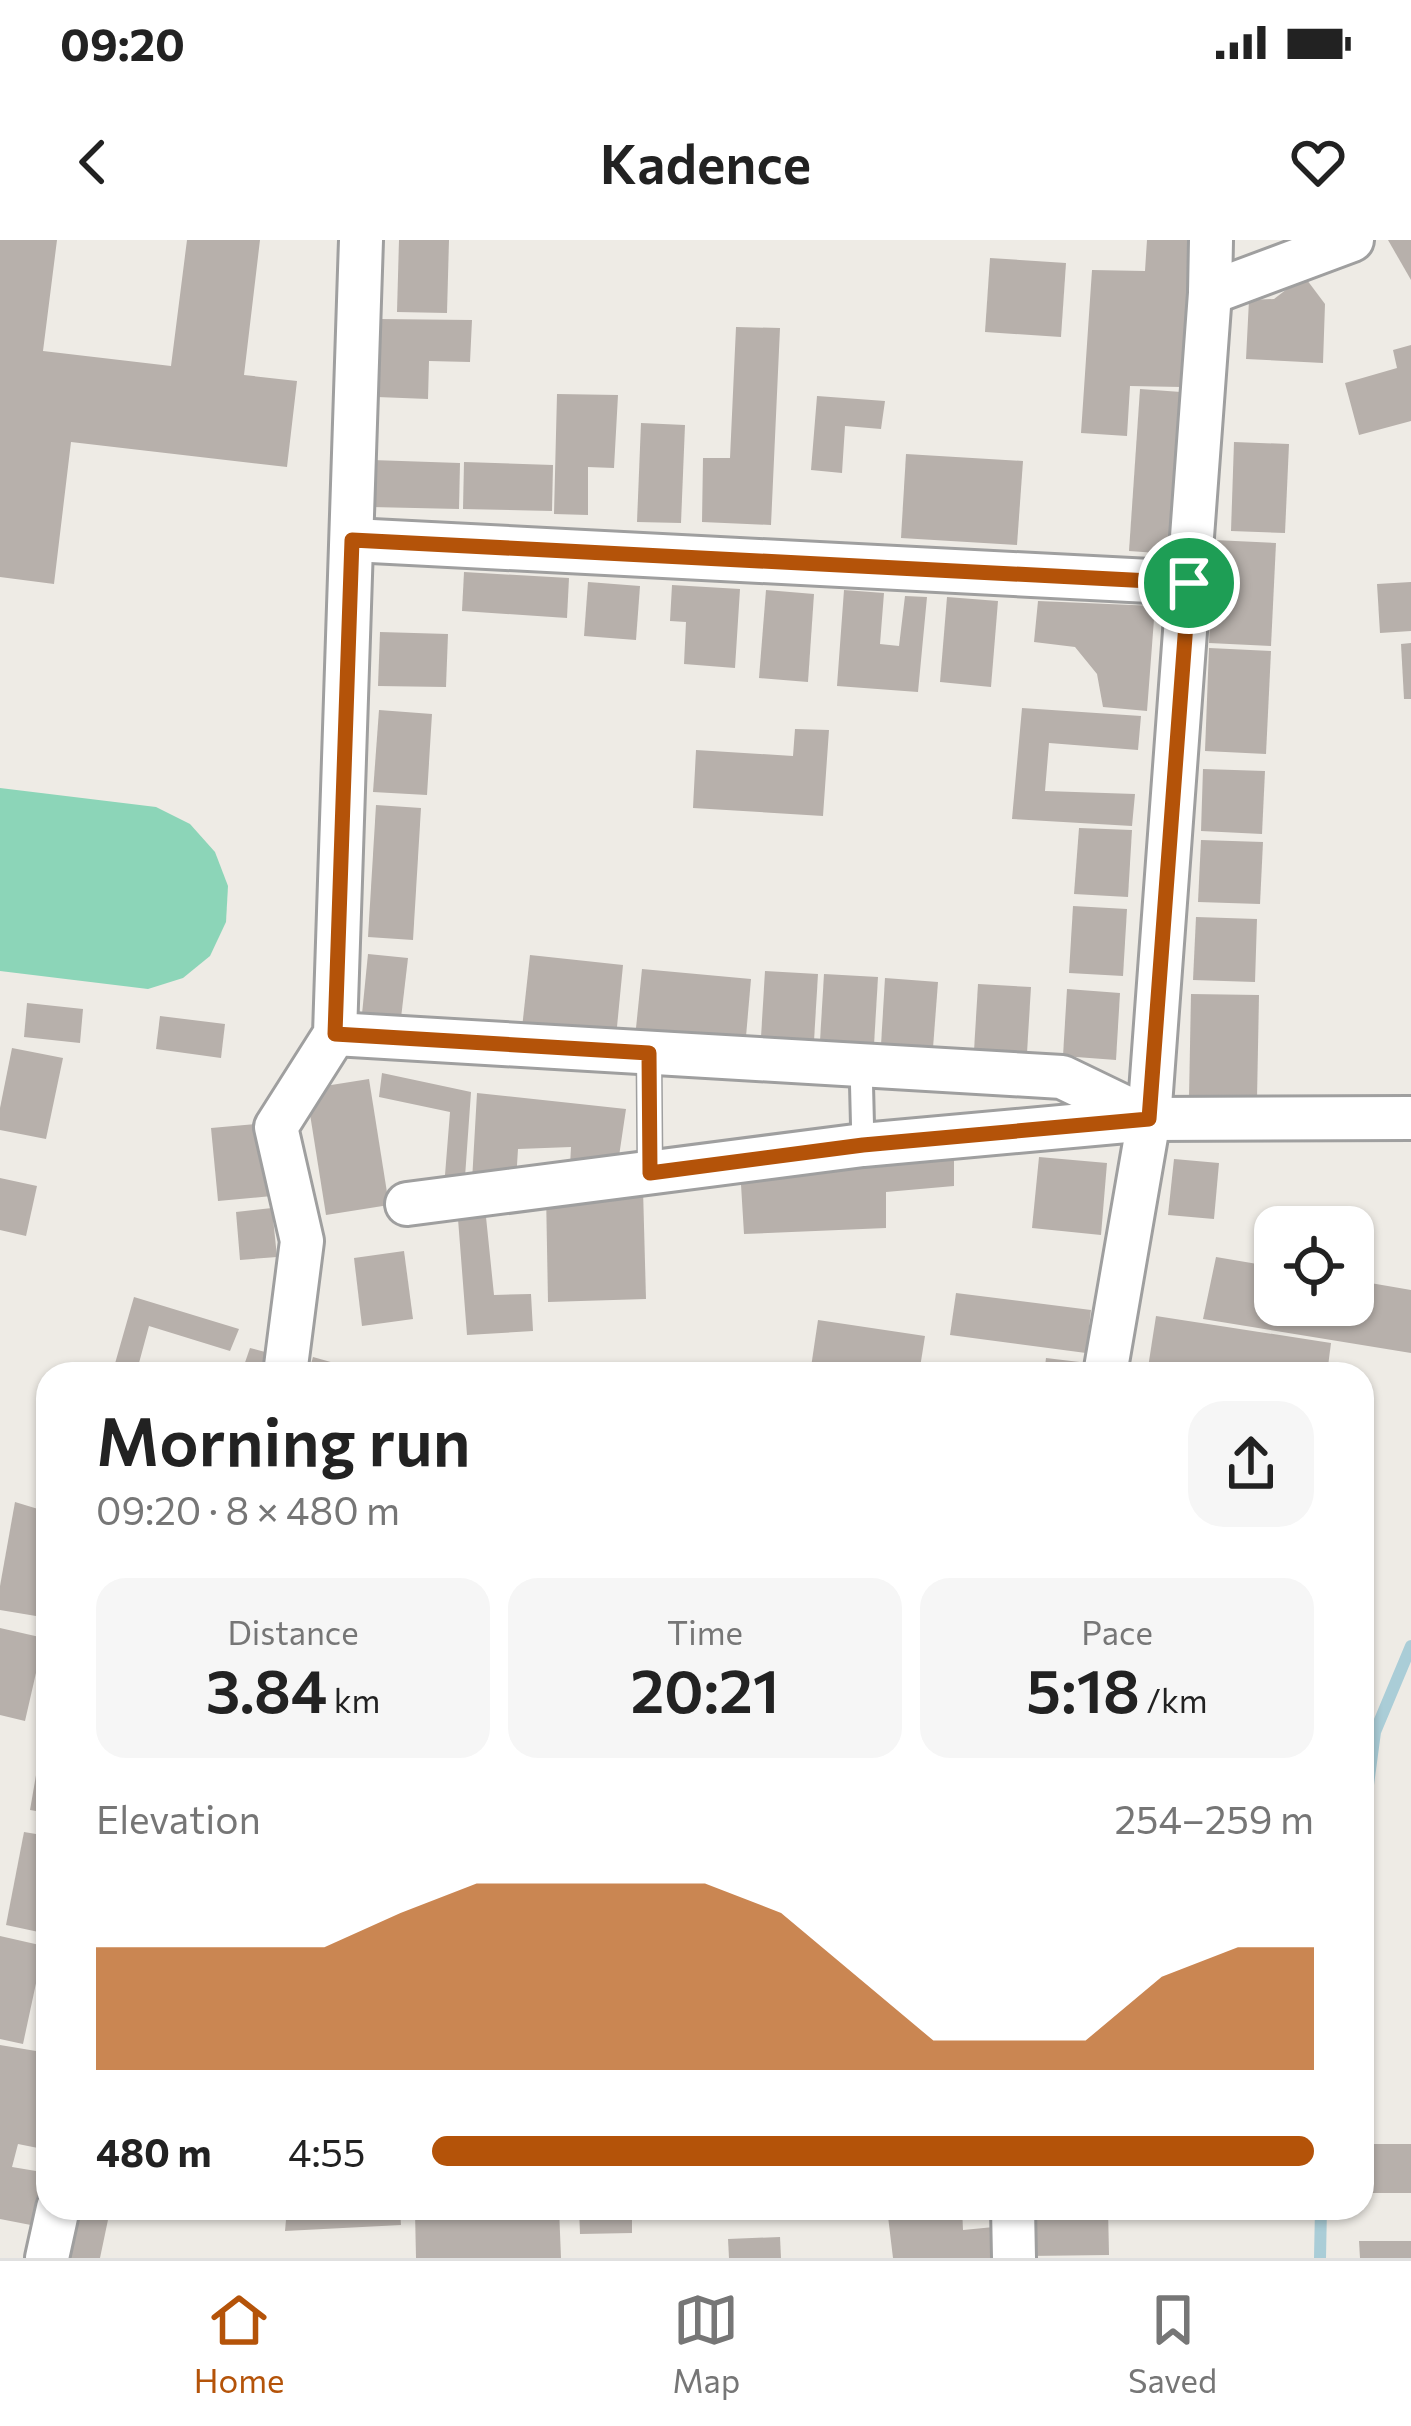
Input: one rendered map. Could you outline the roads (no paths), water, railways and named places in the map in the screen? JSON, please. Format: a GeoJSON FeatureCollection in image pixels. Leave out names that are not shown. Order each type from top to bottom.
{"type":"FeatureCollection","features":[{"type":"Feature","properties":{"kind":"street"},"geometry":{"type":"LineString","coordinates":[[287,1362],[302,1241],[276,1127],[335,1034],[361,240]]}},
{"type":"Feature","properties":{"kind":"street"},"geometry":{"type":"LineString","coordinates":[[1107,1362],[1149,1119],[1211,240]]}},
{"type":"Feature","properties":{"kind":"street"},"geometry":{"type":"LineString","coordinates":[[1210,293],[1352,240]]}},
{"type":"Feature","properties":{"kind":"street"},"geometry":{"type":"LineString","coordinates":[[352,540],[1189,583]]}},
{"type":"Feature","properties":{"kind":"street"},"geometry":{"type":"LineString","coordinates":[[335,1034],[1062,1077],[1149,1119]]}},
{"type":"Feature","properties":{"kind":"street"},"geometry":{"type":"LineString","coordinates":[[407,1204],[863,1145],[1149,1119],[1411,1118]]}},
{"type":"Feature","properties":{"kind":"street"},"geometry":{"type":"LineString","coordinates":[[47,2258],[55,2220]]}},
{"type":"Feature","properties":{"kind":"street"},"geometry":{"type":"LineString","coordinates":[[1012,2220],[1014,2258]]}},
{"type":"Feature","properties":{"kind":"lane"},"geometry":{"type":"LineString","coordinates":[[649,1053],[650,1173]]}},
{"type":"Feature","properties":{"kind":"lane"},"geometry":{"type":"LineString","coordinates":[[861,1065],[863,1145]]}},
{"type":"Feature","properties":{"kind":"waterway"},"geometry":{"type":"LineString","coordinates":[[1374,1740],[1411,1646]]}},
{"type":"Feature","properties":{"kind":"waterway"},"geometry":{"type":"LineString","coordinates":[[1320,2258],[1321,2220]]}}]}
